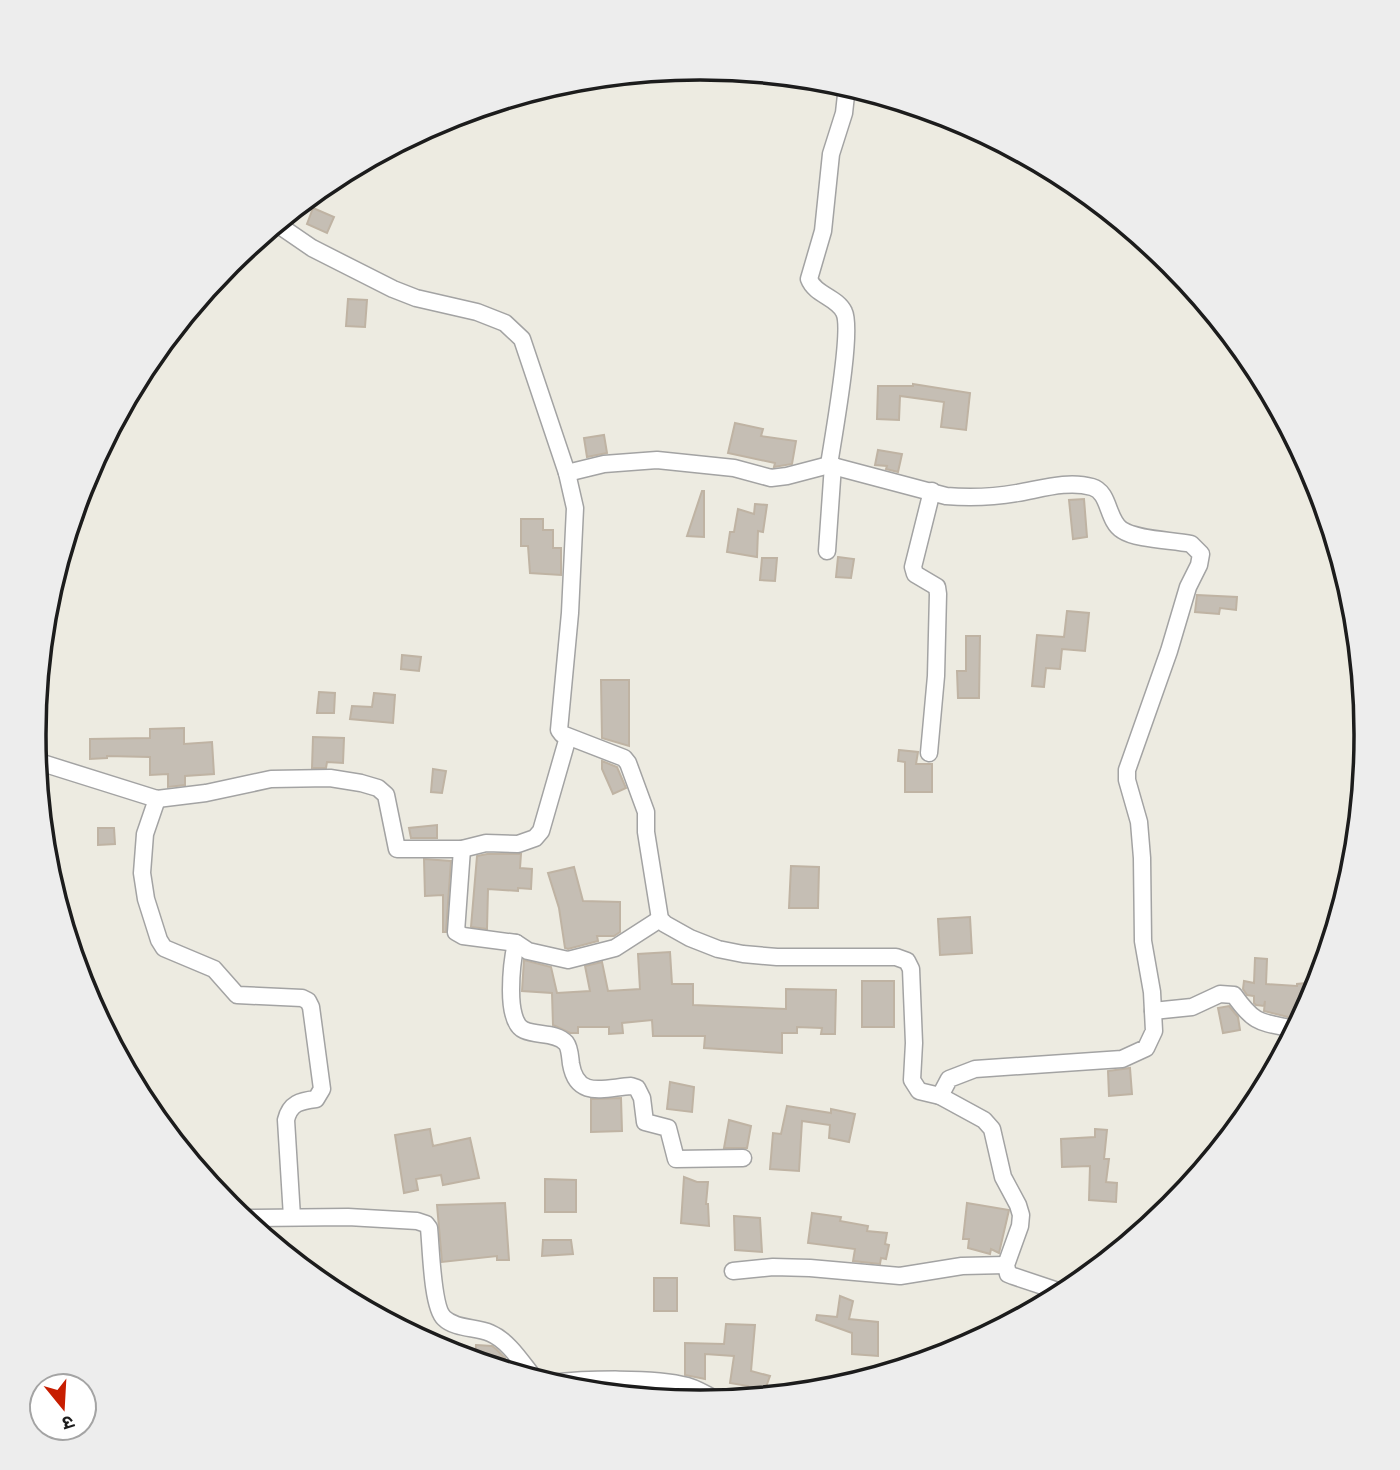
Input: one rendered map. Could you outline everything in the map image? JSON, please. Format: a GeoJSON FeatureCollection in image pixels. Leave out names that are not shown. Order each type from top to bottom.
{"type":"FeatureCollection","features":[{"type":"Feature","properties":{"kind":"street"},"geometry":{"type":"LineString","coordinates":[[827,551],[831,465],[847,324],[842,309],[815,288],[809,276],[823,231],[831,154],[844,113],[846,97]]}},
{"type":"Feature","properties":{"kind":"street"},"geometry":{"type":"LineString","coordinates":[[285,229],[312,248],[393,289],[416,298],[477,312],[505,323],[522,339],[567,472],[575,508],[570,613],[559,730],[562,734],[624,758],[628,763],[646,812],[646,832],[660,919],[671,929],[690,938],[718,949],[743,954],[777,957],[896,957],[907,961],[912,980],[912,1080],[919,1091],[940,1096],[984,1120],[992,1129],[1003,1178],[1021,1215],[1020,1226],[1006,1265],[1008,1274],[1049,1288]]}},
{"type":"Feature","properties":{"kind":"street"},"geometry":{"type":"LineString","coordinates":[[567,472],[604,464],[657,460],[734,468],[771,478],[831,465],[953,497],[982,497],[1064,485],[1093,487],[1100,491],[1114,521],[1124,531],[1191,544],[1201,554],[1127,770],[1127,780],[1139,822],[1143,941],[1153,1011],[1154,1031],[1150,1042],[1139,1054],[1122,1059],[975,1069],[949,1079],[940,1096]]}},
{"type":"Feature","properties":{"kind":"street"},"geometry":{"type":"LineString","coordinates":[[929,753],[936,676],[938,594],[937,587],[915,575],[913,567],[932,491]]}},
{"type":"Feature","properties":{"kind":"street"},"geometry":{"type":"LineString","coordinates":[[47,764],[157,799],[206,793],[271,779],[330,778],[361,783],[378,788],[386,795],[397,849],[462,849],[486,843],[517,844],[535,838],[541,831],[569,737]]}},
{"type":"Feature","properties":{"kind":"street"},"geometry":{"type":"LineString","coordinates":[[157,799],[145,834],[142,873],[146,900],[164,948],[214,969],[237,996],[302,998],[308,1001],[311,1007],[322,1089],[316,1099],[295,1104],[289,1110],[286,1121],[292,1217]]}},
{"type":"Feature","properties":{"kind":"street"},"geometry":{"type":"LineString","coordinates":[[462,849],[456,932],[463,936],[516,943],[528,951],[568,960],[615,948],[660,919]]}},
{"type":"Feature","properties":{"kind":"street"},"geometry":{"type":"LineString","coordinates":[[516,943],[512,961],[512,1004],[515,1022],[522,1030],[557,1037],[565,1042],[569,1048],[574,1078],[581,1087],[637,1088],[642,1098],[645,1122],[668,1128],[676,1159],[743,1158]]}},
{"type":"Feature","properties":{"kind":"street"},"geometry":{"type":"LineString","coordinates":[[1153,1011],[1192,1007],[1220,994],[1234,995],[1248,1016],[1285,1027]]}},
{"type":"Feature","properties":{"kind":"street"},"geometry":{"type":"LineString","coordinates":[[258,1218],[348,1217],[417,1221],[426,1224],[429,1228],[439,1312],[444,1319],[456,1325],[492,1334],[524,1365]]}},
{"type":"Feature","properties":{"kind":"street"},"geometry":{"type":"LineString","coordinates":[[733,1271],[773,1267],[810,1268],[900,1276],[962,1266],[1006,1265]]}},
{"type":"Feature","properties":{"kind":"street"},"geometry":{"type":"LineString","coordinates":[[602,1382],[639,1381],[684,1385],[697,1390]]}},
{"type":"Feature","properties":{"kind":"building"},"geometry":{"type":"Polygon","coordinates":[[[313,208],[334,217],[327,233],[307,224],[313,208]]]}},
{"type":"Feature","properties":{"kind":"building"},"geometry":{"type":"Polygon","coordinates":[[[348,299],[367,300],[365,327],[346,326],[348,299]]]}},
{"type":"Feature","properties":{"kind":"building"},"geometry":{"type":"Polygon","coordinates":[[[913,384],[970,393],[966,430],[941,427],[944,402],[900,396],[899,420],[877,419],[878,386],[913,384]]]}},
{"type":"Feature","properties":{"kind":"building"},"geometry":{"type":"Polygon","coordinates":[[[735,423],[763,429],[761,436],[796,441],[792,464],[774,467],[775,463],[728,453],[735,423]]]}},
{"type":"Feature","properties":{"kind":"building"},"geometry":{"type":"Polygon","coordinates":[[[604,435],[607,453],[587,457],[584,438],[604,435]]]}},
{"type":"Feature","properties":{"kind":"building"},"geometry":{"type":"Polygon","coordinates":[[[878,450],[902,454],[898,472],[886,469],[887,466],[875,465],[878,450]]]}},
{"type":"Feature","properties":{"kind":"building"},"geometry":{"type":"Polygon","coordinates":[[[702,491],[704,537],[687,536],[702,491]]]}},
{"type":"Feature","properties":{"kind":"building"},"geometry":{"type":"Polygon","coordinates":[[[1084,499],[1087,537],[1073,539],[1069,500],[1084,499]]]}},
{"type":"Feature","properties":{"kind":"building"},"geometry":{"type":"Polygon","coordinates":[[[755,504],[767,505],[763,532],[758,531],[757,557],[727,552],[738,509],[754,514],[755,504]]]}},
{"type":"Feature","properties":{"kind":"building"},"geometry":{"type":"Polygon","coordinates":[[[521,519],[543,519],[543,530],[553,530],[553,548],[561,548],[561,575],[530,573],[528,546],[521,546],[521,519]]]}},
{"type":"Feature","properties":{"kind":"building"},"geometry":{"type":"Polygon","coordinates":[[[838,557],[854,559],[851,578],[836,577],[838,557]]]}},
{"type":"Feature","properties":{"kind":"building"},"geometry":{"type":"Polygon","coordinates":[[[762,558],[777,558],[775,581],[760,580],[762,558]]]}},
{"type":"Feature","properties":{"kind":"building"},"geometry":{"type":"Polygon","coordinates":[[[1197,595],[1237,597],[1236,610],[1220,608],[1219,614],[1195,612],[1197,595]]]}},
{"type":"Feature","properties":{"kind":"building"},"geometry":{"type":"Polygon","coordinates":[[[1067,611],[1089,613],[1085,651],[1062,649],[1060,669],[1046,668],[1044,687],[1032,686],[1037,635],[1064,637],[1067,611]]]}},
{"type":"Feature","properties":{"kind":"building"},"geometry":{"type":"Polygon","coordinates":[[[966,636],[980,636],[979,698],[958,698],[957,671],[966,671],[966,636]]]}},
{"type":"Feature","properties":{"kind":"building"},"geometry":{"type":"Polygon","coordinates":[[[402,655],[421,657],[419,671],[401,669],[402,655]]]}},
{"type":"Feature","properties":{"kind":"building"},"geometry":{"type":"Polygon","coordinates":[[[601,680],[629,680],[629,746],[602,738],[601,680]]]}},
{"type":"Feature","properties":{"kind":"building"},"geometry":{"type":"Polygon","coordinates":[[[319,692],[335,693],[334,713],[317,713],[319,692]]]}},
{"type":"Feature","properties":{"kind":"building"},"geometry":{"type":"Polygon","coordinates":[[[374,693],[395,695],[393,723],[350,719],[352,706],[372,707],[374,693]]]}},
{"type":"Feature","properties":{"kind":"building"},"geometry":{"type":"Polygon","coordinates":[[[184,728],[184,744],[212,742],[214,774],[185,776],[185,785],[168,787],[168,774],[150,775],[150,757],[107,756],[90,759],[90,739],[150,738],[150,729],[184,728]]]}},
{"type":"Feature","properties":{"kind":"building"},"geometry":{"type":"Polygon","coordinates":[[[313,737],[344,738],[343,763],[327,762],[326,768],[312,768],[313,737]]]}},
{"type":"Feature","properties":{"kind":"building"},"geometry":{"type":"Polygon","coordinates":[[[899,750],[918,752],[916,764],[932,764],[932,792],[905,792],[905,762],[898,761],[899,750]]]}},
{"type":"Feature","properties":{"kind":"building"},"geometry":{"type":"Polygon","coordinates":[[[602,761],[617,767],[626,788],[613,794],[602,769],[602,761]]]}},
{"type":"Feature","properties":{"kind":"building"},"geometry":{"type":"Polygon","coordinates":[[[433,769],[446,771],[442,793],[431,792],[433,769]]]}},
{"type":"Feature","properties":{"kind":"building"},"geometry":{"type":"Polygon","coordinates":[[[437,825],[437,838],[411,838],[409,828],[437,825]]]}},
{"type":"Feature","properties":{"kind":"building"},"geometry":{"type":"Polygon","coordinates":[[[98,828],[114,828],[115,844],[98,845],[98,828]]]}},
{"type":"Feature","properties":{"kind":"building"},"geometry":{"type":"Polygon","coordinates":[[[521,854],[520,868],[532,869],[531,889],[488,889],[487,929],[471,927],[477,856],[521,854]]]}},
{"type":"Feature","properties":{"kind":"building"},"geometry":{"type":"Polygon","coordinates":[[[424,859],[451,861],[446,932],[443,932],[443,895],[425,896],[424,859]]]}},
{"type":"Feature","properties":{"kind":"building"},"geometry":{"type":"Polygon","coordinates":[[[791,866],[819,867],[818,908],[789,908],[791,866]]]}},
{"type":"Feature","properties":{"kind":"building"},"geometry":{"type":"Polygon","coordinates":[[[574,867],[583,901],[620,902],[620,932],[614,936],[597,936],[598,941],[568,949],[565,948],[559,908],[548,873],[574,867]]]}},
{"type":"Feature","properties":{"kind":"building"},"geometry":{"type":"Polygon","coordinates":[[[970,917],[972,953],[940,955],[938,919],[970,917]]]}},
{"type":"Feature","properties":{"kind":"building"},"geometry":{"type":"Polygon","coordinates":[[[670,952],[672,984],[693,984],[693,1005],[786,1009],[786,989],[836,990],[835,1034],[821,1034],[822,1028],[797,1027],[797,1033],[782,1033],[782,1053],[704,1048],[705,1036],[653,1036],[652,1020],[622,1023],[623,1033],[609,1034],[609,1027],[578,1027],[578,1033],[570,1033],[553,1025],[552,993],[522,991],[524,960],[551,967],[557,993],[590,991],[585,966],[602,962],[608,991],[640,989],[638,954],[670,952]]]}},
{"type":"Feature","properties":{"kind":"building"},"geometry":{"type":"Polygon","coordinates":[[[1255,958],[1267,959],[1266,984],[1297,986],[1306,983],[1290,1018],[1264,1011],[1265,1001],[1264,1006],[1256,1005],[1254,996],[1247,995],[1243,989],[1244,981],[1254,983],[1255,958]]]}},
{"type":"Feature","properties":{"kind":"building"},"geometry":{"type":"Polygon","coordinates":[[[862,981],[894,981],[894,1027],[862,1027],[862,981]]]}},
{"type":"Feature","properties":{"kind":"building"},"geometry":{"type":"Polygon","coordinates":[[[1229,1006],[1238,1017],[1240,1030],[1223,1033],[1218,1008],[1229,1006]]]}},
{"type":"Feature","properties":{"kind":"building"},"geometry":{"type":"Polygon","coordinates":[[[1130,1068],[1132,1094],[1109,1096],[1108,1071],[1130,1068]]]}},
{"type":"Feature","properties":{"kind":"building"},"geometry":{"type":"Polygon","coordinates":[[[670,1082],[694,1087],[692,1112],[667,1109],[670,1082]]]}},
{"type":"Feature","properties":{"kind":"building"},"geometry":{"type":"Polygon","coordinates":[[[621,1098],[622,1131],[591,1132],[591,1099],[621,1098]]]}},
{"type":"Feature","properties":{"kind":"building"},"geometry":{"type":"Polygon","coordinates":[[[787,1106],[831,1113],[831,1109],[855,1114],[849,1142],[829,1138],[830,1125],[802,1121],[799,1171],[770,1169],[773,1133],[781,1134],[787,1106]]]}},
{"type":"Feature","properties":{"kind":"building"},"geometry":{"type":"Polygon","coordinates":[[[729,1120],[751,1126],[747,1148],[724,1148],[729,1120]]]}},
{"type":"Feature","properties":{"kind":"building"},"geometry":{"type":"Polygon","coordinates":[[[430,1129],[433,1146],[470,1138],[479,1178],[443,1185],[441,1175],[416,1179],[418,1190],[404,1193],[395,1135],[430,1129]]]}},
{"type":"Feature","properties":{"kind":"building"},"geometry":{"type":"Polygon","coordinates":[[[1095,1129],[1107,1130],[1104,1159],[1109,1159],[1106,1182],[1117,1183],[1116,1202],[1089,1200],[1090,1166],[1062,1167],[1061,1139],[1095,1137],[1095,1129]]]}},
{"type":"Feature","properties":{"kind":"building"},"geometry":{"type":"Polygon","coordinates":[[[684,1177],[697,1182],[708,1182],[706,1204],[709,1226],[681,1223],[684,1177]]]}},
{"type":"Feature","properties":{"kind":"building"},"geometry":{"type":"Polygon","coordinates":[[[545,1179],[576,1180],[576,1212],[545,1212],[545,1179]]]}},
{"type":"Feature","properties":{"kind":"building"},"geometry":{"type":"Polygon","coordinates":[[[505,1203],[509,1260],[497,1260],[497,1256],[442,1262],[437,1205],[505,1203]]]}},
{"type":"Feature","properties":{"kind":"building"},"geometry":{"type":"Polygon","coordinates":[[[967,1203],[1009,1210],[999,1253],[991,1249],[990,1254],[968,1248],[969,1239],[963,1239],[967,1203]]]}},
{"type":"Feature","properties":{"kind":"building"},"geometry":{"type":"Polygon","coordinates":[[[812,1213],[841,1217],[840,1221],[868,1226],[867,1231],[887,1233],[885,1244],[889,1245],[886,1259],[881,1258],[880,1264],[853,1261],[855,1249],[808,1243],[812,1213]]]}},
{"type":"Feature","properties":{"kind":"building"},"geometry":{"type":"Polygon","coordinates":[[[734,1216],[760,1218],[762,1252],[735,1250],[734,1216]]]}},
{"type":"Feature","properties":{"kind":"building"},"geometry":{"type":"Polygon","coordinates":[[[543,1240],[571,1240],[573,1254],[542,1256],[543,1240]]]}},
{"type":"Feature","properties":{"kind":"building"},"geometry":{"type":"Polygon","coordinates":[[[654,1278],[677,1278],[677,1311],[654,1311],[654,1278]]]}},
{"type":"Feature","properties":{"kind":"building"},"geometry":{"type":"Polygon","coordinates":[[[840,1296],[853,1301],[849,1319],[878,1322],[878,1356],[852,1354],[852,1333],[816,1320],[817,1315],[837,1317],[840,1296]]]}},
{"type":"Feature","properties":{"kind":"building"},"geometry":{"type":"Polygon","coordinates":[[[726,1324],[755,1325],[751,1371],[770,1376],[766,1386],[748,1388],[730,1383],[734,1356],[705,1354],[705,1379],[685,1375],[685,1343],[724,1344],[726,1324]]]}},
{"type":"Feature","properties":{"kind":"building"},"geometry":{"type":"Polygon","coordinates":[[[476,1345],[492,1346],[505,1359],[490,1355],[476,1350],[476,1345]]]}}]}
